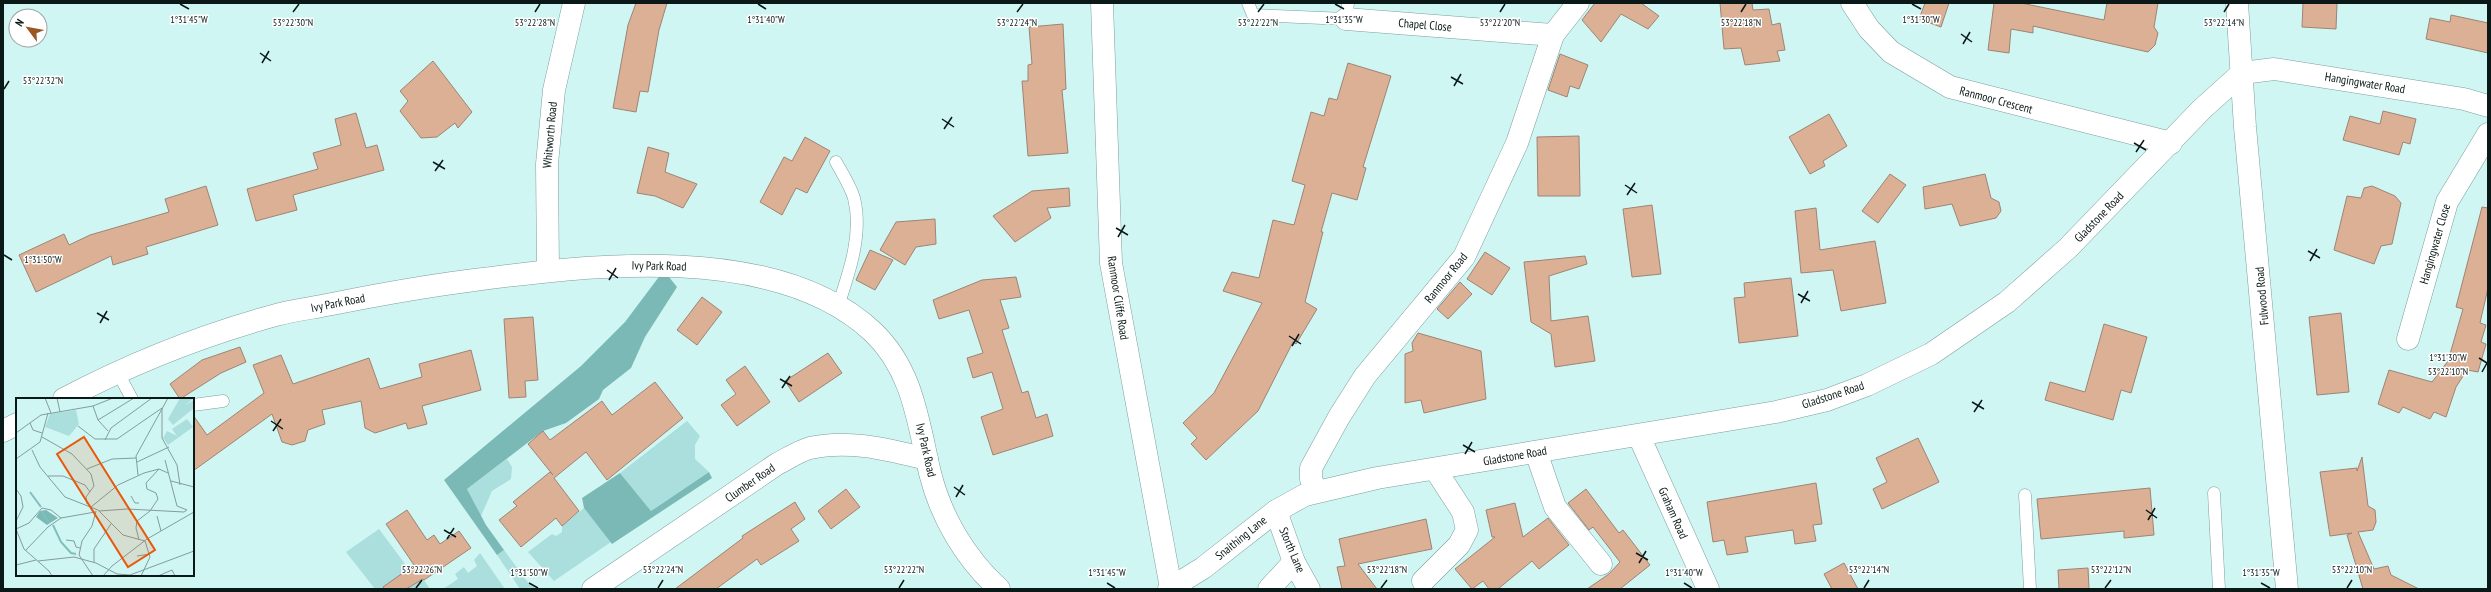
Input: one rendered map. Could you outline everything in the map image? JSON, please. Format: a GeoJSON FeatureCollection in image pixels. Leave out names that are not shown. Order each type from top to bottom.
{"type":"FeatureCollection","features":[{"type":"Feature","properties":{"kind":"street","name":"Whitworth Road"},"geometry":{"type":"LineString","coordinates":[[548,270],[547,164],[554,90],[574,3]]}},
{"type":"Feature","properties":{"kind":"street","name":"Ranmoor Cliffe Road"},"geometry":{"type":"LineString","coordinates":[[1102,3],[1111,263],[1170,589]]}},
{"type":"Feature","properties":{"kind":"street","name":"Ranmoor Road"},"geometry":{"type":"LineString","coordinates":[[1316,492],[1311,479],[1310,468],[1339,417],[1365,376],[1464,257],[1474,240],[1518,144],[1553,35],[1578,3]]}},
{"type":"Feature","properties":{"kind":"street","name":"Ranmoor Crescent"},"geometry":{"type":"LineString","coordinates":[[1852,3],[1870,29],[1891,52],[1950,87],[2171,143]]}},
{"type":"Feature","properties":{"kind":"street","name":"Fulwood Road"},"geometry":{"type":"LineString","coordinates":[[2237,3],[2285,588]]}},
{"type":"Feature","properties":{"kind":"street","name":"Chapel Close"},"geometry":{"type":"LineString","coordinates":[[1347,11],[1553,35]]}},
{"type":"Feature","properties":{"kind":"street","name":"Hangingwater Road"},"geometry":{"type":"LineString","coordinates":[[2242,72],[2274,69],[2464,99],[2488,106]]}},
{"type":"Feature","properties":{"kind":"street","name":"Gladstone Road"},"geometry":{"type":"LineString","coordinates":[[1316,492],[1378,478],[1639,436],[1776,412],[1827,400],[1867,385],[1931,354],[2007,302],[2068,248],[2171,143],[2202,109],[2242,72]]}},
{"type":"Feature","properties":{"kind":"street","name":"Hangingwater Close"},"geometry":{"type":"LineString","coordinates":[[2408,339],[2447,202],[2488,134]]}},
{"type":"Feature","properties":{"kind":"street","name":"Ivy Park Road"},"geometry":{"type":"LineString","coordinates":[[66,398],[156,355],[276,315],[411,288],[548,270],[661,264],[709,268],[784,284],[838,306],[872,331],[895,358],[914,400],[938,497],[952,528],[972,560],[999,589]]}},
{"type":"Feature","properties":{"kind":"street"},"geometry":{"type":"LineString","coordinates":[[3,431],[16,424]]}},
{"type":"Feature","properties":{"kind":"street","name":"Graham Road"},"geometry":{"type":"LineString","coordinates":[[1639,436],[1708,589]]}},
{"type":"Feature","properties":{"kind":"street","name":"Clumber Road"},"geometry":{"type":"LineString","coordinates":[[593,589],[777,464],[808,448],[840,443],[881,448],[928,459]]}},
{"type":"Feature","properties":{"kind":"street"},"geometry":{"type":"LineString","coordinates":[[1536,452],[1555,507],[1601,564]]}},
{"type":"Feature","properties":{"kind":"street"},"geometry":{"type":"LineString","coordinates":[[1423,581],[1459,545],[1467,530],[1464,512],[1435,469]]}},
{"type":"Feature","properties":{"kind":"street","name":"Snaithing Lane"},"geometry":{"type":"LineString","coordinates":[[1170,589],[1225,552],[1276,511],[1292,501],[1316,492]]}},
{"type":"Feature","properties":{"kind":"street","name":"Storth Lane"},"geometry":{"type":"LineString","coordinates":[[1276,511],[1294,562],[1309,589]]}},
{"type":"Feature","properties":{"kind":"street"},"geometry":{"type":"LineString","coordinates":[[1269,589],[1294,562]]}},
{"type":"Feature","properties":{"kind":"lane"},"geometry":{"type":"LineString","coordinates":[[1248,3],[1253,15],[1347,11]]}},
{"type":"Feature","properties":{"kind":"lane"},"geometry":{"type":"LineString","coordinates":[[836,162],[854,198],[856,221],[852,264],[838,306]]}},
{"type":"Feature","properties":{"kind":"lane"},"geometry":{"type":"LineString","coordinates":[[118,373],[131,398]]}},
{"type":"Feature","properties":{"kind":"lane"},"geometry":{"type":"LineString","coordinates":[[194,405],[223,401]]}},
{"type":"Feature","properties":{"kind":"lane"},"geometry":{"type":"LineString","coordinates":[[2214,493],[2219,589]]}},
{"type":"Feature","properties":{"kind":"lane"},"geometry":{"type":"LineString","coordinates":[[2025,495],[2030,589]]}},
{"type":"Feature","properties":{"kind":"shaded area"},"geometry":{"type":"Polygon","coordinates":[[[661,274],[669,277],[677,287],[645,337],[631,368],[603,390],[599,399],[566,423],[543,431],[467,489],[486,525],[504,550],[497,555],[444,480],[581,366],[625,322],[661,274]]]}},
{"type":"Feature","properties":{"kind":"shaded area"},"geometry":{"type":"Polygon","coordinates":[[[687,421],[700,436],[695,445],[695,459],[709,472],[651,511],[620,473],[687,421]]]}},
{"type":"Feature","properties":{"kind":"shaded area"},"geometry":{"type":"Polygon","coordinates":[[[507,459],[512,467],[511,479],[492,491],[481,516],[467,489],[507,459]]]}},
{"type":"Feature","properties":{"kind":"shaded area"},"geometry":{"type":"Polygon","coordinates":[[[709,472],[712,478],[612,544],[584,508],[582,498],[620,473],[651,511],[709,472]]]}},
{"type":"Feature","properties":{"kind":"shaded area"},"geometry":{"type":"Polygon","coordinates":[[[584,508],[611,542],[554,581],[528,552],[552,534],[556,536],[562,532],[562,526],[584,508]]]}},
{"type":"Feature","properties":{"kind":"shaded area"},"geometry":{"type":"Polygon","coordinates":[[[379,529],[411,572],[423,579],[430,589],[375,589],[346,552],[379,529]]]}},
{"type":"Feature","properties":{"kind":"shaded area"},"geometry":{"type":"Polygon","coordinates":[[[504,550],[530,585],[537,589],[520,589],[497,555],[504,550]]]}},
{"type":"Feature","properties":{"kind":"shaded area"},"geometry":{"type":"Polygon","coordinates":[[[480,553],[505,589],[443,589],[458,579],[455,574],[464,567],[468,573],[477,566],[474,560],[480,553]]]}},
{"type":"Feature","properties":{"kind":"building"},"geometry":{"type":"Polygon","coordinates":[[[636,3],[667,3],[659,30],[648,92],[640,91],[636,112],[613,108],[628,25],[636,3]]]}},
{"type":"Feature","properties":{"kind":"building"},"geometry":{"type":"Polygon","coordinates":[[[1595,3],[1641,3],[1659,16],[1648,29],[1621,14],[1601,42],[1582,20],[1595,3]]]}},
{"type":"Feature","properties":{"kind":"building"},"geometry":{"type":"Polygon","coordinates":[[[1720,3],[1752,3],[1753,10],[1769,9],[1772,25],[1780,23],[1785,50],[1777,51],[1780,61],[1745,65],[1741,48],[1724,49],[1720,3]]]}},
{"type":"Feature","properties":{"kind":"building"},"geometry":{"type":"Polygon","coordinates":[[[1925,3],[1949,3],[1941,27],[1919,19],[1925,3]]]}},
{"type":"Feature","properties":{"kind":"building"},"geometry":{"type":"Polygon","coordinates":[[[1994,3],[2021,3],[2104,20],[2107,3],[2158,3],[2154,27],[2158,33],[2155,45],[2148,52],[2033,26],[2033,33],[2011,29],[2009,53],[1988,50],[1994,3]]]}},
{"type":"Feature","properties":{"kind":"building"},"geometry":{"type":"Polygon","coordinates":[[[2303,3],[2337,3],[2336,29],[2302,27],[2303,3]]]}},
{"type":"Feature","properties":{"kind":"building"},"geometry":{"type":"Polygon","coordinates":[[[2451,15],[2488,23],[2488,53],[2426,39],[2430,18],[2450,22],[2451,15]]]}},
{"type":"Feature","properties":{"kind":"building"},"geometry":{"type":"Polygon","coordinates":[[[1063,24],[1066,89],[1062,90],[1068,153],[1028,156],[1022,81],[1028,81],[1028,65],[1032,64],[1029,27],[1063,24]]]}},
{"type":"Feature","properties":{"kind":"building"},"geometry":{"type":"Polygon","coordinates":[[[1560,54],[1588,65],[1579,89],[1570,86],[1567,97],[1548,90],[1560,54]]]}},
{"type":"Feature","properties":{"kind":"building"},"geometry":{"type":"Polygon","coordinates":[[[433,61],[472,112],[458,128],[455,123],[437,137],[421,138],[400,111],[408,101],[400,91],[433,61]]]}},
{"type":"Feature","properties":{"kind":"building"},"geometry":{"type":"Polygon","coordinates":[[[1348,63],[1391,76],[1363,167],[1366,168],[1357,200],[1332,193],[1321,232],[1323,232],[1305,302],[1317,309],[1296,344],[1293,342],[1258,411],[1206,460],[1191,444],[1197,438],[1183,423],[1214,393],[1262,303],[1223,291],[1232,272],[1259,278],[1273,220],[1294,225],[1305,185],[1292,181],[1311,112],[1324,116],[1329,98],[1337,100],[1348,63]]]}},
{"type":"Feature","properties":{"kind":"building"},"geometry":{"type":"Polygon","coordinates":[[[2383,111],[2416,119],[2410,144],[2403,142],[2399,155],[2343,140],[2350,116],[2380,124],[2383,111]]]}},
{"type":"Feature","properties":{"kind":"building"},"geometry":{"type":"Polygon","coordinates":[[[356,113],[366,148],[377,145],[384,170],[293,195],[297,210],[256,221],[247,189],[318,169],[313,153],[341,145],[335,119],[356,113]]]}},
{"type":"Feature","properties":{"kind":"building"},"geometry":{"type":"Polygon","coordinates":[[[1829,114],[1847,146],[1823,161],[1825,166],[1810,174],[1789,137],[1829,114]]]}},
{"type":"Feature","properties":{"kind":"building"},"geometry":{"type":"Polygon","coordinates":[[[1579,136],[1580,196],[1538,196],[1537,137],[1579,136]]]}},
{"type":"Feature","properties":{"kind":"building"},"geometry":{"type":"Polygon","coordinates":[[[805,137],[830,151],[807,193],[796,188],[782,215],[760,202],[784,157],[792,161],[805,137]]]}},
{"type":"Feature","properties":{"kind":"building"},"geometry":{"type":"Polygon","coordinates":[[[648,147],[669,153],[665,172],[697,184],[683,208],[655,196],[637,193],[648,147]]]}},
{"type":"Feature","properties":{"kind":"building"},"geometry":{"type":"Polygon","coordinates":[[[1890,174],[1906,185],[1878,223],[1862,211],[1890,174]]]}},
{"type":"Feature","properties":{"kind":"building"},"geometry":{"type":"Polygon","coordinates":[[[1985,174],[1991,198],[1999,202],[2001,211],[1996,218],[1960,226],[1952,204],[1925,209],[1923,187],[1985,174]]]}},
{"type":"Feature","properties":{"kind":"building"},"geometry":{"type":"Polygon","coordinates":[[[206,186],[218,225],[146,247],[148,254],[113,265],[111,256],[36,292],[19,255],[64,234],[69,245],[90,235],[169,212],[165,199],[206,186]]]}},
{"type":"Feature","properties":{"kind":"building"},"geometry":{"type":"Polygon","coordinates":[[[2372,186],[2395,196],[2401,203],[2392,244],[2381,246],[2374,264],[2334,250],[2347,196],[2361,198],[2364,188],[2372,186]]]}},
{"type":"Feature","properties":{"kind":"building"},"geometry":{"type":"Polygon","coordinates":[[[1069,188],[1070,206],[1047,208],[1051,218],[1015,242],[993,216],[1032,191],[1069,188]]]}},
{"type":"Feature","properties":{"kind":"building"},"geometry":{"type":"Polygon","coordinates":[[[1652,205],[1661,274],[1632,277],[1623,209],[1652,205]]]}},
{"type":"Feature","properties":{"kind":"building"},"geometry":{"type":"Polygon","coordinates":[[[2482,207],[2488,208],[2488,288],[2480,323],[2486,325],[2481,342],[2486,344],[2478,372],[2467,370],[2456,387],[2446,417],[2434,412],[2430,419],[2403,407],[2399,413],[2378,404],[2389,370],[2432,382],[2448,361],[2463,309],[2456,307],[2482,207]]]}},
{"type":"Feature","properties":{"kind":"building"},"geometry":{"type":"Polygon","coordinates":[[[1816,208],[1820,250],[1875,241],[1886,303],[1841,311],[1833,270],[1801,273],[1795,211],[1816,208]]]}},
{"type":"Feature","properties":{"kind":"building"},"geometry":{"type":"Polygon","coordinates":[[[935,219],[936,244],[916,247],[905,265],[880,250],[896,222],[935,219]]]}},
{"type":"Feature","properties":{"kind":"building"},"geometry":{"type":"Polygon","coordinates":[[[870,250],[893,260],[875,290],[856,280],[870,250]]]}},
{"type":"Feature","properties":{"kind":"building"},"geometry":{"type":"Polygon","coordinates":[[[1485,252],[1510,268],[1492,295],[1467,279],[1485,252]]]}},
{"type":"Feature","properties":{"kind":"building"},"geometry":{"type":"Polygon","coordinates":[[[1585,256],[1587,264],[1549,276],[1551,321],[1588,316],[1595,361],[1555,367],[1551,334],[1531,322],[1524,262],[1585,256]]]}},
{"type":"Feature","properties":{"kind":"building"},"geometry":{"type":"Polygon","coordinates":[[[1016,277],[1021,297],[1000,300],[1009,328],[1002,330],[1022,393],[1028,391],[1036,418],[1047,414],[1053,436],[993,455],[981,417],[1003,409],[992,372],[973,378],[967,358],[983,353],[969,310],[939,319],[933,300],[982,280],[1016,277]]]}},
{"type":"Feature","properties":{"kind":"building"},"geometry":{"type":"Polygon","coordinates":[[[1791,278],[1798,336],[1739,343],[1734,298],[1745,297],[1744,283],[1791,278]]]}},
{"type":"Feature","properties":{"kind":"building"},"geometry":{"type":"Polygon","coordinates":[[[1460,282],[1472,294],[1448,319],[1437,309],[1460,282]]]}},
{"type":"Feature","properties":{"kind":"building"},"geometry":{"type":"Polygon","coordinates":[[[702,297],[722,312],[697,345],[677,330],[702,297]]]}},
{"type":"Feature","properties":{"kind":"building"},"geometry":{"type":"Polygon","coordinates":[[[2341,313],[2349,392],[2317,395],[2309,317],[2341,313]]]}},
{"type":"Feature","properties":{"kind":"building"},"geometry":{"type":"Polygon","coordinates":[[[533,317],[538,380],[525,381],[526,397],[509,398],[504,319],[533,317]]]}},
{"type":"Feature","properties":{"kind":"building"},"geometry":{"type":"Polygon","coordinates":[[[2104,324],[2147,337],[2131,393],[2121,390],[2113,420],[2045,400],[2050,382],[2085,392],[2104,324]]]}},
{"type":"Feature","properties":{"kind":"building"},"geometry":{"type":"Polygon","coordinates":[[[1418,333],[1481,351],[1486,399],[1424,413],[1421,400],[1405,403],[1405,354],[1413,351],[1412,343],[1418,333]]]}},
{"type":"Feature","properties":{"kind":"building"},"geometry":{"type":"Polygon","coordinates":[[[240,347],[246,362],[221,373],[179,398],[170,384],[202,360],[240,347]]]}},
{"type":"Feature","properties":{"kind":"building"},"geometry":{"type":"Polygon","coordinates":[[[471,350],[481,390],[422,406],[427,424],[408,429],[406,423],[375,433],[365,428],[361,401],[322,410],[325,424],[308,430],[305,441],[292,445],[282,442],[272,414],[194,470],[194,416],[207,435],[264,393],[253,365],[281,355],[293,384],[369,358],[380,389],[422,377],[419,364],[471,350]]]}},
{"type":"Feature","properties":{"kind":"building"},"geometry":{"type":"Polygon","coordinates":[[[828,353],[842,373],[799,402],[785,381],[828,353]]]}},
{"type":"Feature","properties":{"kind":"building"},"geometry":{"type":"Polygon","coordinates":[[[745,366],[770,402],[737,426],[721,405],[736,394],[726,380],[745,366]]]}},
{"type":"Feature","properties":{"kind":"building"},"geometry":{"type":"Polygon","coordinates":[[[655,382],[683,418],[607,480],[586,452],[554,478],[579,511],[562,526],[556,518],[521,547],[499,520],[517,506],[513,502],[550,472],[553,475],[528,444],[543,431],[550,440],[602,401],[612,415],[655,382]]]}},
{"type":"Feature","properties":{"kind":"building"},"geometry":{"type":"Polygon","coordinates":[[[1918,438],[1939,482],[1882,509],[1873,489],[1887,482],[1876,458],[1918,438]]]}},
{"type":"Feature","properties":{"kind":"building"},"geometry":{"type":"Polygon","coordinates":[[[2362,457],[2368,506],[2375,510],[2376,522],[2373,530],[2358,532],[2374,569],[2388,566],[2391,575],[2419,589],[2363,589],[2347,535],[2352,533],[2330,536],[2320,472],[2357,468],[2357,471],[2362,457]]]}},
{"type":"Feature","properties":{"kind":"building"},"geometry":{"type":"Polygon","coordinates":[[[1816,483],[1822,524],[1813,525],[1816,541],[1795,544],[1793,530],[1745,537],[1748,552],[1727,555],[1724,540],[1713,542],[1707,502],[1816,483]]]}},
{"type":"Feature","properties":{"kind":"building"},"geometry":{"type":"Polygon","coordinates":[[[2150,488],[2154,535],[2124,538],[2124,531],[2041,539],[2037,499],[2150,488]]]}},
{"type":"Feature","properties":{"kind":"building"},"geometry":{"type":"Polygon","coordinates":[[[846,489],[860,507],[831,529],[818,511],[846,489]]]}},
{"type":"Feature","properties":{"kind":"building"},"geometry":{"type":"Polygon","coordinates":[[[1586,489],[1619,533],[1623,530],[1650,565],[1620,589],[1587,589],[1609,574],[1620,562],[1593,527],[1589,530],[1568,503],[1586,489]]]}},
{"type":"Feature","properties":{"kind":"building"},"geometry":{"type":"Polygon","coordinates":[[[795,502],[805,519],[791,529],[799,541],[761,565],[757,559],[716,589],[675,589],[743,538],[742,536],[795,502]]]}},
{"type":"Feature","properties":{"kind":"building"},"geometry":{"type":"Polygon","coordinates":[[[1515,503],[1523,537],[1548,518],[1569,545],[1539,569],[1532,561],[1498,589],[1489,589],[1483,581],[1472,589],[1455,569],[1495,537],[1492,537],[1486,510],[1515,503]]]}},
{"type":"Feature","properties":{"kind":"building"},"geometry":{"type":"Polygon","coordinates":[[[407,510],[427,540],[434,535],[440,544],[459,531],[471,548],[424,580],[423,579],[406,589],[384,589],[383,587],[414,565],[386,524],[407,510]]]}},
{"type":"Feature","properties":{"kind":"building"},"geometry":{"type":"Polygon","coordinates":[[[1426,519],[1432,549],[1358,564],[1377,589],[1342,589],[1337,567],[1345,566],[1339,539],[1426,519]]]}},
{"type":"Feature","properties":{"kind":"building"},"geometry":{"type":"Polygon","coordinates":[[[1844,563],[1858,589],[1832,589],[1824,574],[1844,563]]]}},
{"type":"Feature","properties":{"kind":"building"},"geometry":{"type":"Polygon","coordinates":[[[2088,568],[2089,589],[2059,589],[2058,570],[2088,568]]]}}]}
